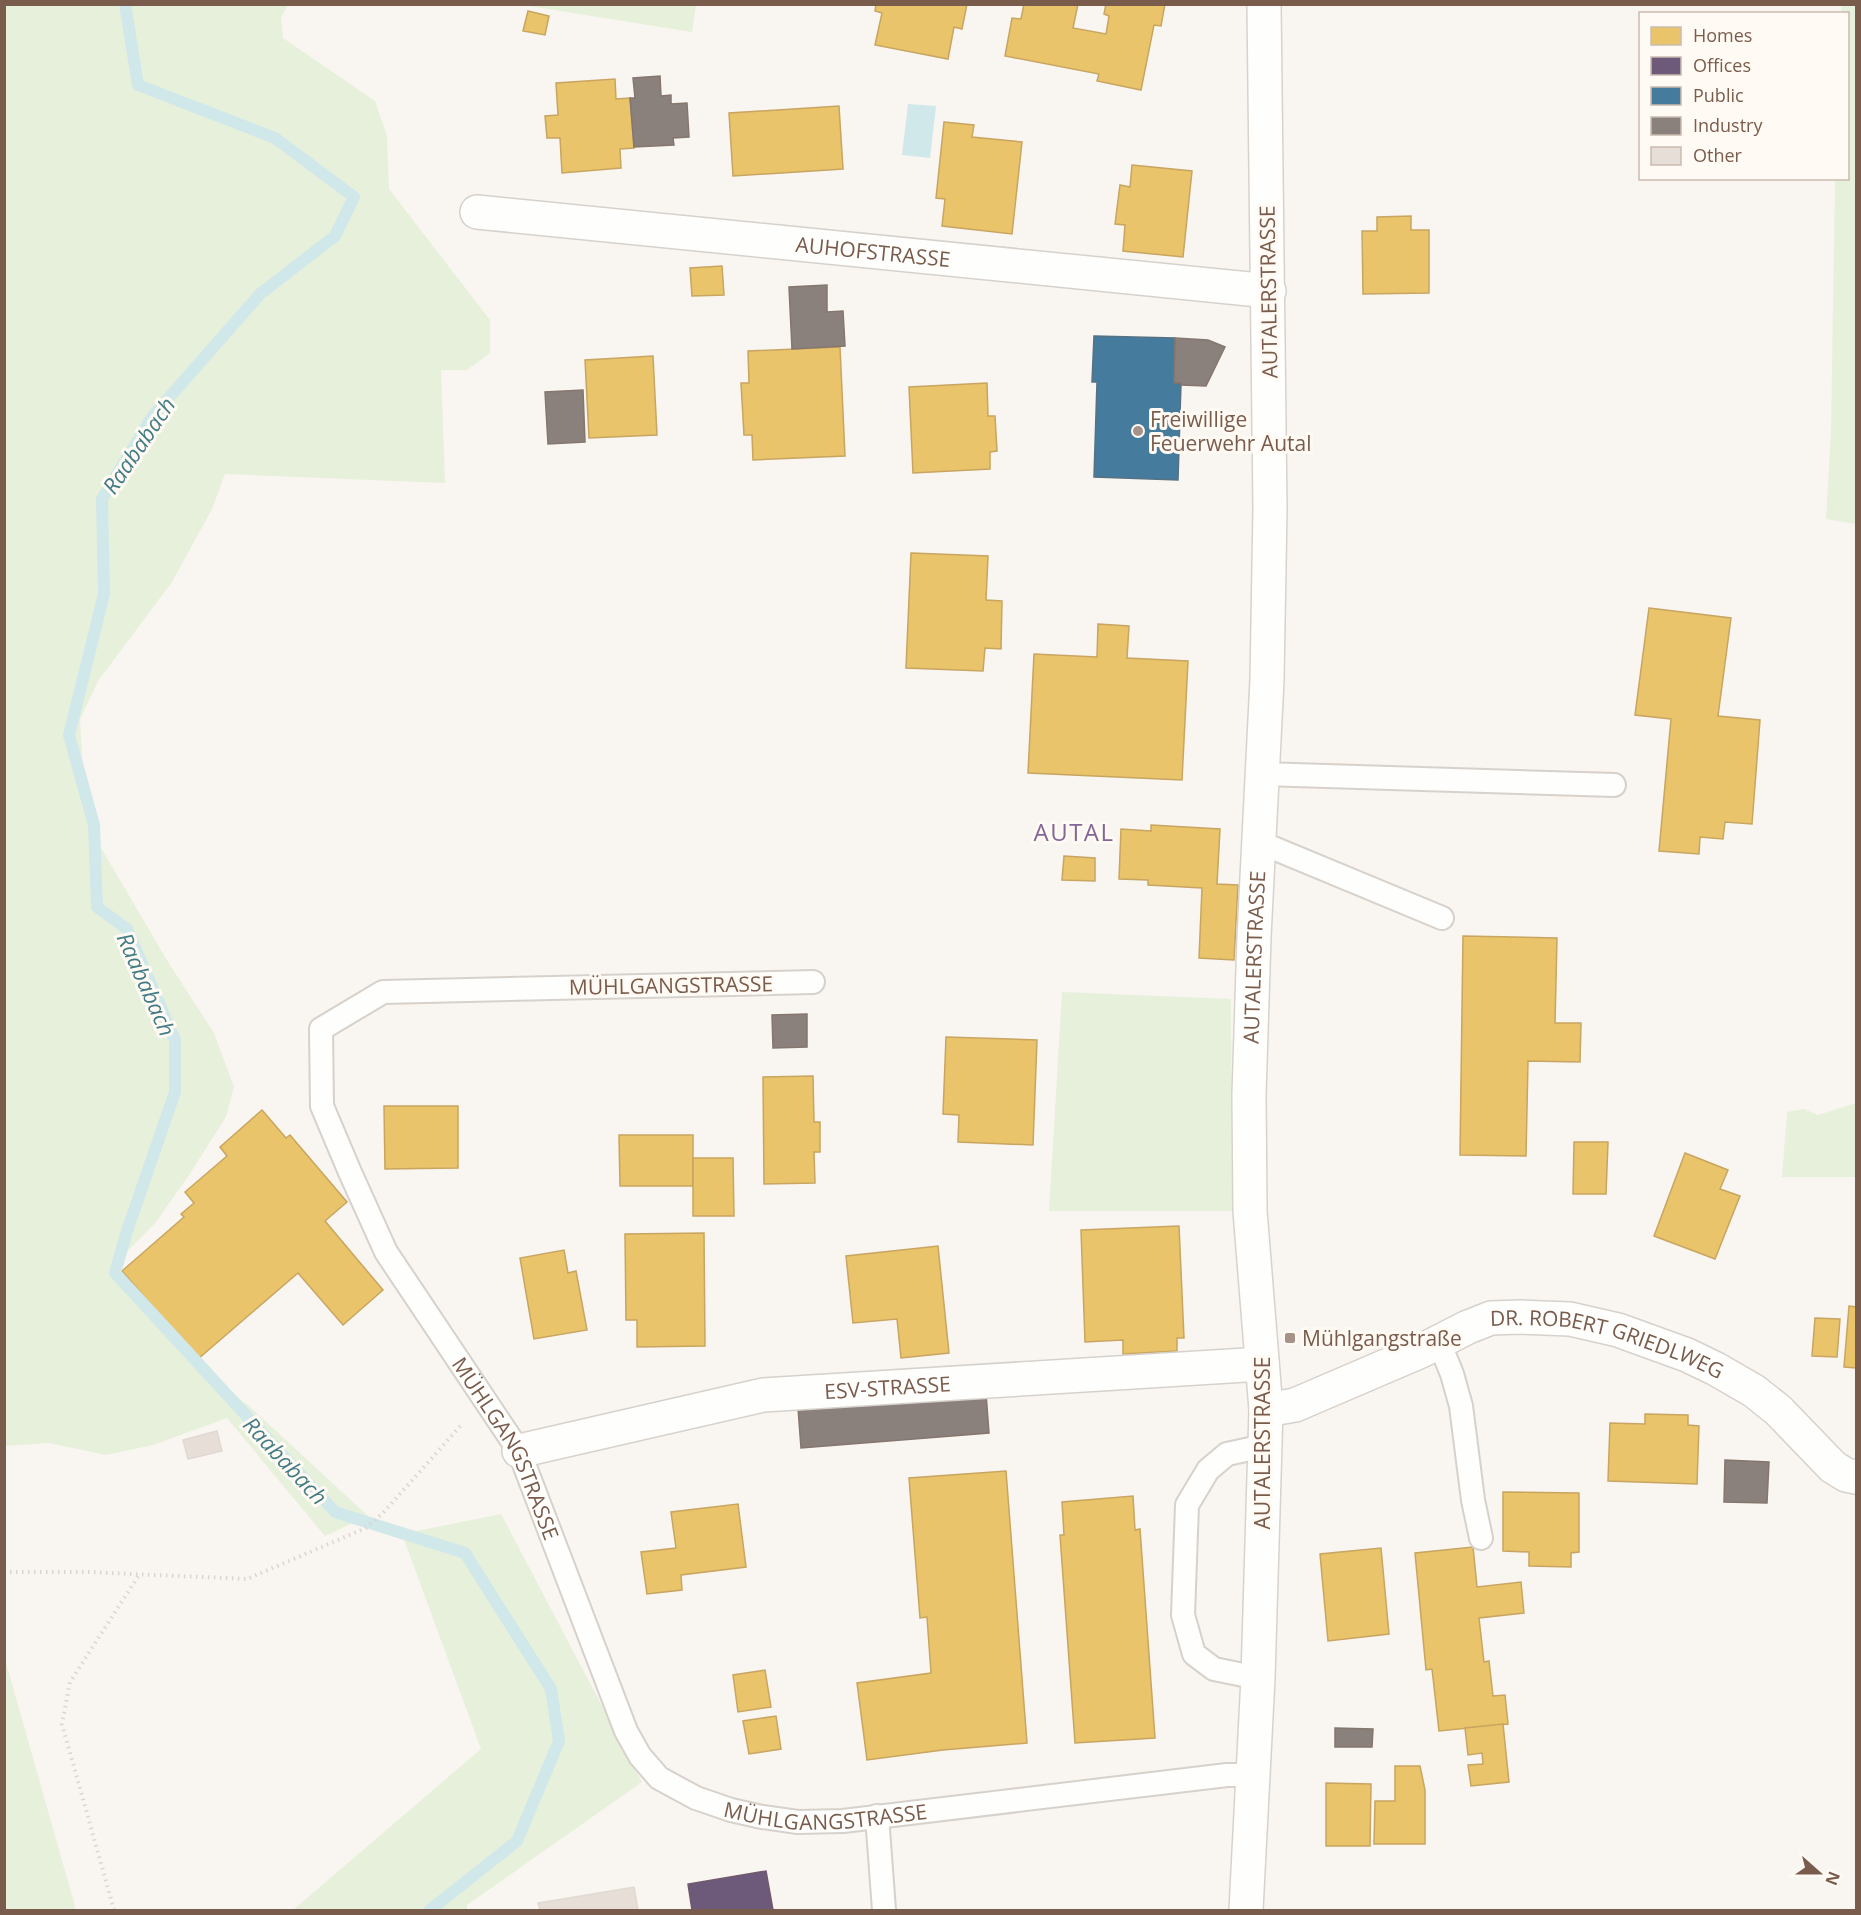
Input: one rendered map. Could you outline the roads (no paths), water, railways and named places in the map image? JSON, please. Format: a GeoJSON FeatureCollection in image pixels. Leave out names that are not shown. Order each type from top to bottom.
{"type":"FeatureCollection","features":[{"type":"Feature","properties":{"kind":"street","name":"AUTALERSTRASSE"},"geometry":{"type":"LineString","coordinates":[[1246,1911],[1258,1678],[1266,1410],[1250,1211],[1249,1095],[1267,680],[1270,520],[1264,4]]}},
{"type":"Feature","properties":{"kind":"street","name":"AUHOFSTRASSE"},"geometry":{"type":"LineString","coordinates":[[477,212],[1269,291]]}},
{"type":"Feature","properties":{"kind":"street","name":"DR. ROBERT GRIEDLWEG"},"geometry":{"type":"LineString","coordinates":[[1266,1410],[1295,1405],[1491,1318],[1570,1319],[1618,1330],[1687,1355],[1716,1369],[1754,1391],[1778,1410],[1833,1467],[1846,1475],[1857,1477]]}},
{"type":"Feature","properties":{"kind":"street","name":"ESV-STRASSE"},"geometry":{"type":"LineString","coordinates":[[519,1451],[763,1395],[1262,1364]]}},
{"type":"Feature","properties":{"kind":"lane"},"geometry":{"type":"LineString","coordinates":[[1262,774],[1614,785]]}},
{"type":"Feature","properties":{"kind":"lane"},"geometry":{"type":"LineString","coordinates":[[1259,842],[1442,918]]}},
{"type":"Feature","properties":{"kind":"lane","name":"MÜHLGANGSTRASSE"},"geometry":{"type":"LineString","coordinates":[[813,982],[383,992],[321,1029],[322,1106],[349,1170],[386,1252],[519,1451],[626,1731],[640,1756],[659,1778],[696,1798],[731,1810],[798,1822],[843,1821],[1227,1775],[1254,1775]]}},
{"type":"Feature","properties":{"kind":"lane"},"geometry":{"type":"LineString","coordinates":[[1439,1342],[1452,1374],[1461,1406],[1473,1500],[1481,1538]]}},
{"type":"Feature","properties":{"kind":"lane"},"geometry":{"type":"LineString","coordinates":[[1258,1678],[1214,1669],[1194,1654],[1183,1615],[1187,1505],[1208,1470],[1227,1454],[1264,1446]]}},
{"type":"Feature","properties":{"kind":"lane"},"geometry":{"type":"LineString","coordinates":[[877,1816],[884,1911]]}},
{"type":"Feature","properties":{"kind":"water"},"geometry":{"type":"Polygon","coordinates":[[[908,104],[936,106],[930,158],[902,155],[908,104]]]}},
{"type":"Feature","properties":{"kind":"waterway","name":"Raababach"},"geometry":{"type":"LineString","coordinates":[[125,4],[138,85],[275,138],[354,197],[335,236],[260,294],[152,417],[102,499],[104,594],[69,735],[94,825],[97,907],[127,929],[175,1040],[175,1092],[126,1234],[115,1273],[335,1512],[465,1553],[551,1689],[559,1741],[517,1841],[430,1910]]}},
{"type":"Feature","properties":{"kind":"place","name":"Freiwillige Feuerwehr Autal"},"geometry":{"type":"Point","coordinates":[1138,431]}},
{"type":"Feature","properties":{"kind":"place","name":"Mühlgangstraße"},"geometry":{"type":"Point","coordinates":[1290,1338]}},
{"type":"Feature","properties":{"kind":"district","name":"AUTAL"},"geometry":{"type":"Point","coordinates":[1074,831]}}]}
